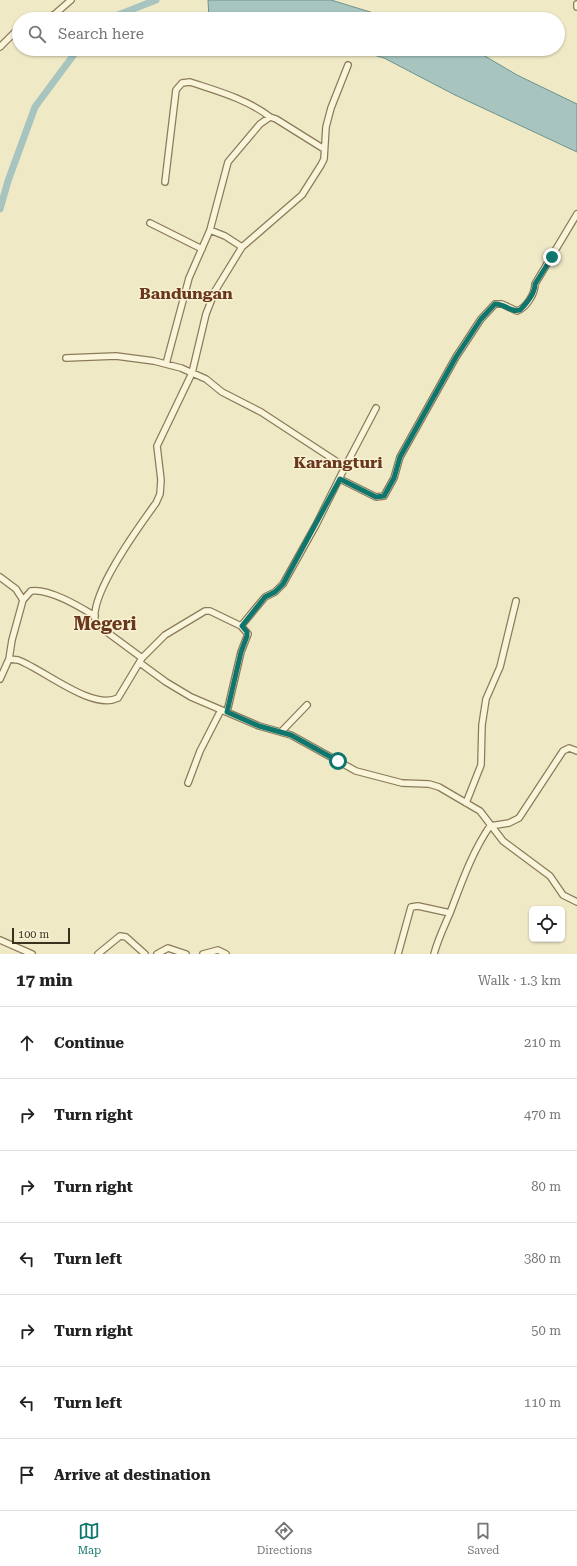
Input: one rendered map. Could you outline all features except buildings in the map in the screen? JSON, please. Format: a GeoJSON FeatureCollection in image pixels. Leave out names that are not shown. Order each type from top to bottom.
{"type":"FeatureCollection","features":[{"type":"Feature","properties":{"kind":"street"},"geometry":{"type":"LineString","coordinates":[[57,12],[71,0]]}},
{"type":"Feature","properties":{"kind":"street"},"geometry":{"type":"LineString","coordinates":[[0,47],[12,35]]}},
{"type":"Feature","properties":{"kind":"street"},"geometry":{"type":"LineString","coordinates":[[348,64],[331,108],[326,127],[324,159],[302,195],[242,247],[222,277],[206,314],[192,373],[157,446],[161,480],[158,498],[132,536],[102,590],[95,616],[96,624],[166,682],[191,697],[259,726],[291,735],[361,773],[408,784],[435,785],[485,815],[490,826],[503,841],[550,876],[564,895],[577,902]]}},
{"type":"Feature","properties":{"kind":"street"},"geometry":{"type":"LineString","coordinates":[[165,182],[176,90],[182,83],[190,82],[246,102],[270,117],[276,118],[324,149]]}},
{"type":"Feature","properties":{"kind":"street"},"geometry":{"type":"LineString","coordinates":[[166,364],[189,278],[210,230],[228,162],[260,124],[270,117]]}},
{"type":"Feature","properties":{"kind":"street"},"geometry":{"type":"LineString","coordinates":[[340,479],[376,497],[384,496],[394,478],[404,450],[465,342],[495,304],[502,304],[517,311],[527,303],[535,289],[535,284],[577,214]]}},
{"type":"Feature","properties":{"kind":"street"},"geometry":{"type":"LineString","coordinates":[[150,223],[202,249]]}},
{"type":"Feature","properties":{"kind":"street"},"geometry":{"type":"LineString","coordinates":[[210,230],[225,236],[242,247]]}},
{"type":"Feature","properties":{"kind":"street"},"geometry":{"type":"LineString","coordinates":[[66,358],[116,356],[166,364],[181,368],[206,380],[222,392],[261,412],[345,467]]}},
{"type":"Feature","properties":{"kind":"street"},"geometry":{"type":"LineString","coordinates":[[242,626],[265,597],[275,592],[283,584],[340,479],[376,408]]}},
{"type":"Feature","properties":{"kind":"street"},"geometry":{"type":"LineString","coordinates":[[0,577],[16,589],[23,600]]}},
{"type":"Feature","properties":{"kind":"street"},"geometry":{"type":"LineString","coordinates":[[0,678],[9,660],[12,640],[23,600],[31,591],[42,591],[71,602],[95,616]]}},
{"type":"Feature","properties":{"kind":"street"},"geometry":{"type":"LineString","coordinates":[[466,803],[481,765],[482,725],[486,699],[500,667],[516,601]]}},
{"type":"Feature","properties":{"kind":"street"},"geometry":{"type":"LineString","coordinates":[[9,660],[21,661],[73,690],[104,701],[118,698],[141,660],[165,635],[205,611],[214,612],[242,626],[247,632],[227,712]]}},
{"type":"Feature","properties":{"kind":"street"},"geometry":{"type":"LineString","coordinates":[[281,732],[307,705]]}},
{"type":"Feature","properties":{"kind":"street"},"geometry":{"type":"LineString","coordinates":[[188,783],[200,751],[221,710]]}},
{"type":"Feature","properties":{"kind":"street"},"geometry":{"type":"LineString","coordinates":[[434,954],[442,930],[478,845],[490,826],[509,823],[519,818],[563,751],[570,748],[577,751]]}},
{"type":"Feature","properties":{"kind":"street"},"geometry":{"type":"LineString","coordinates":[[398,954],[411,907],[418,906],[450,913]]}},
{"type":"Feature","properties":{"kind":"street"},"geometry":{"type":"LineString","coordinates":[[98,954],[120,936],[126,937],[145,954]]}},
{"type":"Feature","properties":{"kind":"street"},"geometry":{"type":"LineString","coordinates":[[0,940],[32,954]]}},
{"type":"Feature","properties":{"kind":"street"},"geometry":{"type":"LineString","coordinates":[[157,954],[168,948],[186,954]]}},
{"type":"Feature","properties":{"kind":"street"},"geometry":{"type":"LineString","coordinates":[[203,954],[218,950],[226,954]]}},
{"type":"Feature","properties":{"kind":"water"},"geometry":{"type":"Polygon","coordinates":[[[208,0],[331,0],[370,12],[209,12],[208,0]]]}},
{"type":"Feature","properties":{"kind":"water"},"geometry":{"type":"Polygon","coordinates":[[[377,56],[485,56],[517,75],[577,104],[577,152],[455,95],[384,58],[377,56]]]}},
{"type":"Feature","properties":{"kind":"waterway"},"geometry":{"type":"LineString","coordinates":[[126,12],[156,0]]}},
{"type":"Feature","properties":{"kind":"waterway"},"geometry":{"type":"LineString","coordinates":[[0,209],[8,181],[35,107],[73,56]]}},
{"type":"Feature","properties":{"kind":"district","name":"Bandungan"},"geometry":{"type":"Point","coordinates":[186,293]}},
{"type":"Feature","properties":{"kind":"district","name":"Karangturi"},"geometry":{"type":"Point","coordinates":[338,462]}},
{"type":"Feature","properties":{"kind":"district","name":"Megeri"},"geometry":{"type":"Point","coordinates":[105,623]}},
{"type":"Feature","properties":{"kind":"route"},"geometry":{"type":"LineString","coordinates":[[338,761],[291,735],[264,728],[227,712],[241,652],[248,634],[242,626],[265,597],[279,589],[288,578],[340,479],[345,480],[376,497],[384,496],[394,478],[400,457],[456,357],[481,319],[495,304],[502,304],[514,311],[520,310],[527,303],[535,289],[535,284],[552,257]]}}]}
